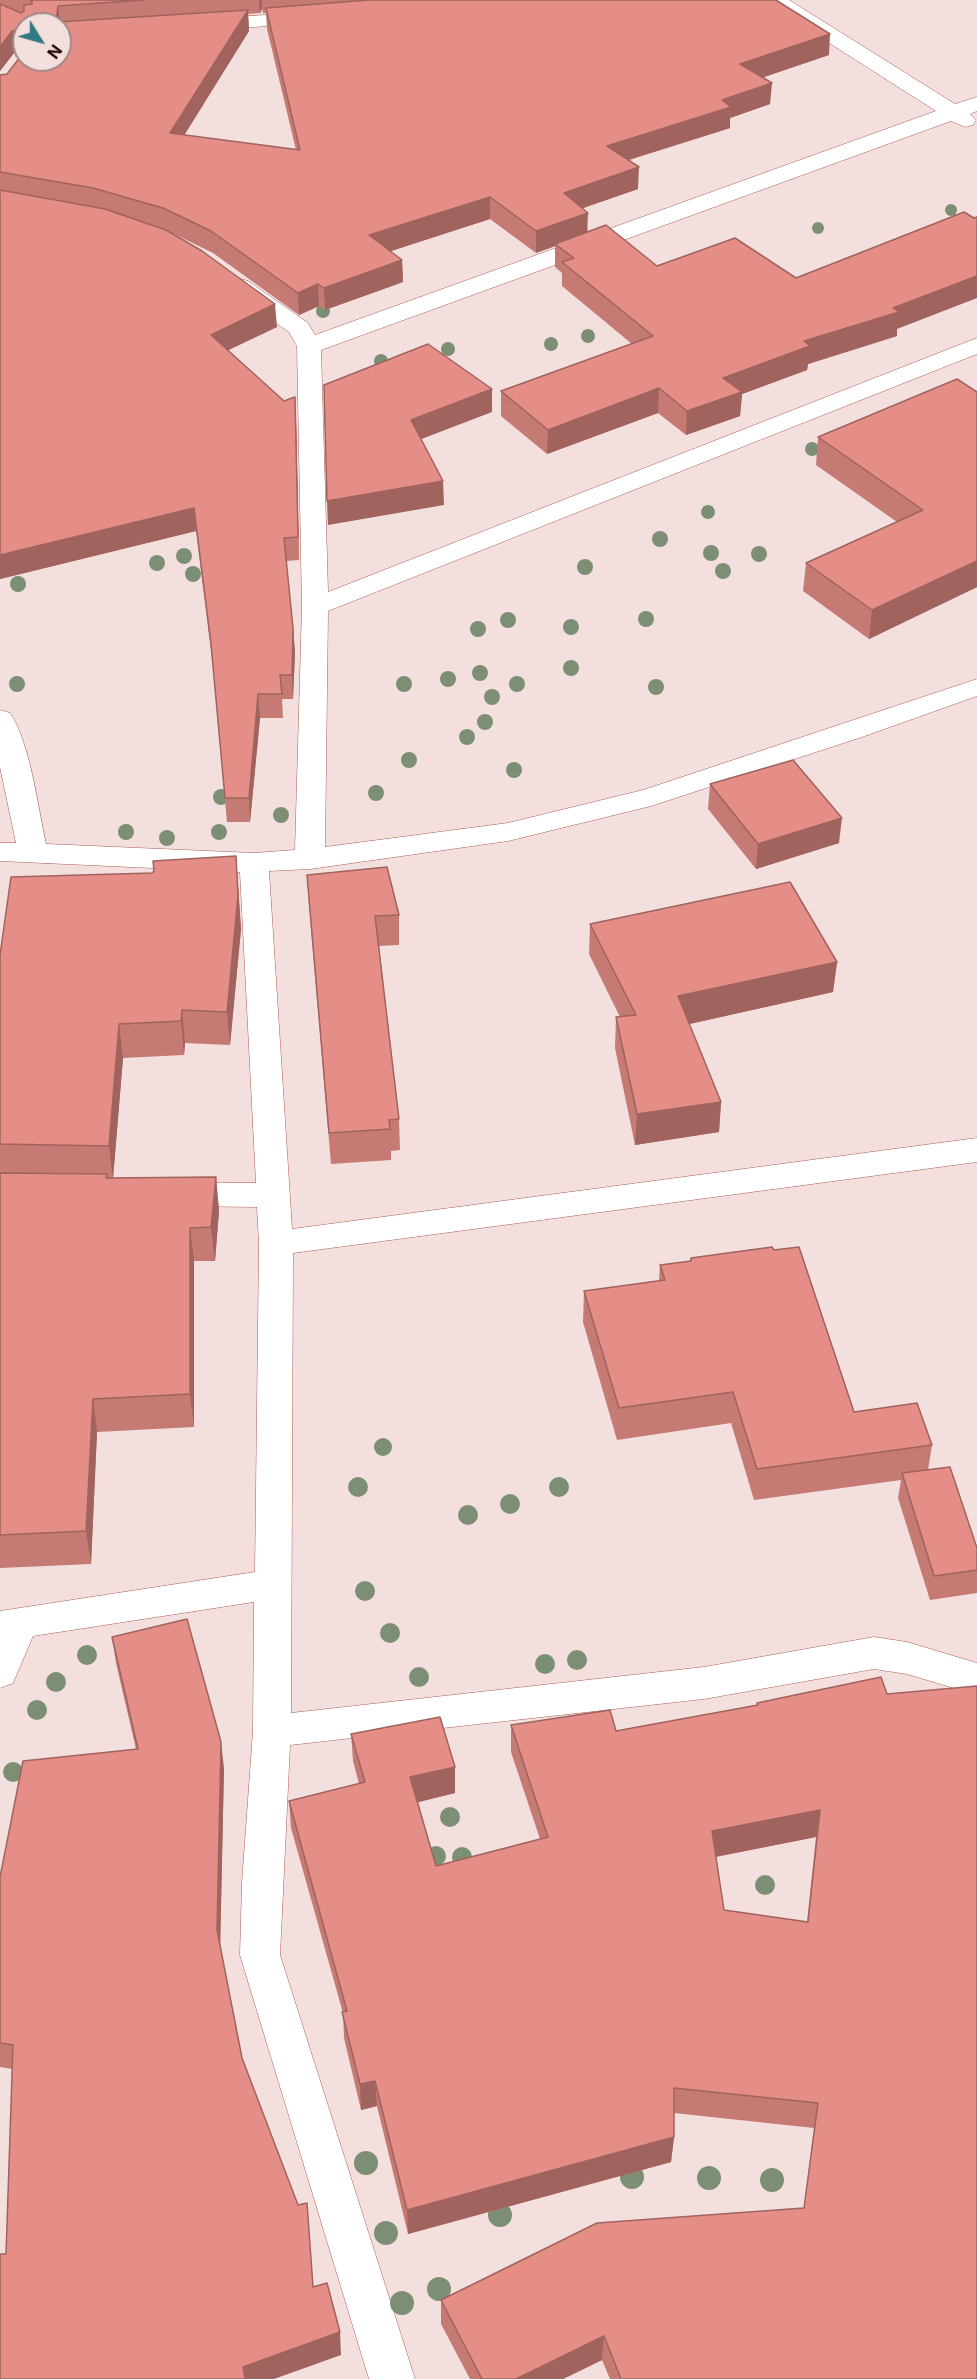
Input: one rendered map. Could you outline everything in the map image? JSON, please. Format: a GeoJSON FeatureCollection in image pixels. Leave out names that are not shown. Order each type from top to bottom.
{"type":"FeatureCollection","features":[{"type":"Feature","properties":{"kind":"street"},"geometry":{"type":"LineString","coordinates":[[775,0],[977,127]]}},
{"type":"Feature","properties":{"kind":"street"},"geometry":{"type":"LineString","coordinates":[[180,27],[335,16]]}},
{"type":"Feature","properties":{"kind":"street"},"geometry":{"type":"LineString","coordinates":[[309,346],[977,104]]}},
{"type":"Feature","properties":{"kind":"street"},"geometry":{"type":"LineString","coordinates":[[225,276],[298,328],[309,346],[315,607],[310,860]]}},
{"type":"Feature","properties":{"kind":"street"},"geometry":{"type":"LineString","coordinates":[[315,607],[977,345]]}},
{"type":"Feature","properties":{"kind":"street"},"geometry":{"type":"LineString","coordinates":[[0,852],[254,863],[310,860],[508,832],[651,797],[977,687]]}},
{"type":"Feature","properties":{"kind":"street"},"geometry":{"type":"LineString","coordinates":[[0,720],[11,752],[33,854]]}},
{"type":"Feature","properties":{"kind":"street"},"geometry":{"type":"LineString","coordinates":[[254,863],[276,1243],[272,1731],[262,1883],[260,1955],[392,2379]]}},
{"type":"Feature","properties":{"kind":"street"},"geometry":{"type":"LineString","coordinates":[[276,1243],[977,1150]]}},
{"type":"Feature","properties":{"kind":"street"},"geometry":{"type":"LineString","coordinates":[[143,1194],[274,1195]]}},
{"type":"Feature","properties":{"kind":"street"},"geometry":{"type":"LineString","coordinates":[[0,1672],[10,1625],[274,1584]]}},
{"type":"Feature","properties":{"kind":"street"},"geometry":{"type":"LineString","coordinates":[[272,1731],[704,1683],[874,1653],[907,1658],[977,1679]]}},
{"type":"Feature","properties":{"kind":"building"},"geometry":{"type":"Polygon","coordinates":[[[30,0],[143,0],[58,6],[57,12],[22,12],[24,5],[32,4],[30,0]]]}},
{"type":"Feature","properties":{"kind":"building"},"geometry":{"type":"Polygon","coordinates":[[[369,0],[776,0],[830,34],[740,64],[772,83],[722,100],[731,107],[607,146],[639,167],[564,193],[588,213],[536,231],[490,197],[369,235],[402,260],[324,288],[318,284],[298,293],[211,231],[163,208],[93,188],[0,172],[0,75],[7,74],[12,68],[12,72],[72,72],[72,21],[248,10],[170,133],[300,150],[266,8],[369,0]]]}},
{"type":"Feature","properties":{"kind":"building"},"geometry":{"type":"Polygon","coordinates":[[[0,4],[19,12],[12,12],[12,31],[0,47],[0,4]]]}},
{"type":"Feature","properties":{"kind":"building"},"geometry":{"type":"Polygon","coordinates":[[[0,190],[105,209],[166,230],[202,251],[275,304],[211,335],[284,401],[295,397],[298,537],[284,538],[293,628],[292,675],[280,675],[282,694],[258,694],[249,798],[225,798],[211,644],[194,508],[0,555],[0,190]]]}},
{"type":"Feature","properties":{"kind":"building"},"geometry":{"type":"Polygon","coordinates":[[[964,212],[974,218],[977,217],[977,276],[893,308],[899,312],[804,341],[810,346],[723,378],[742,392],[687,411],[659,388],[548,430],[501,391],[653,336],[562,262],[574,258],[555,244],[606,225],[657,266],[735,238],[796,278],[964,212]]]}},
{"type":"Feature","properties":{"kind":"building"},"geometry":{"type":"Polygon","coordinates":[[[428,344],[492,389],[411,420],[443,481],[327,501],[324,385],[428,344]]]}},
{"type":"Feature","properties":{"kind":"building"},"geometry":{"type":"Polygon","coordinates":[[[957,379],[977,392],[977,561],[872,610],[806,563],[923,510],[818,437],[957,379]]]}},
{"type":"Feature","properties":{"kind":"building"},"geometry":{"type":"Polygon","coordinates":[[[793,760],[842,818],[758,844],[710,784],[793,760]]]}},
{"type":"Feature","properties":{"kind":"building"},"geometry":{"type":"Polygon","coordinates":[[[236,856],[238,896],[227,1012],[182,1010],[181,1021],[119,1024],[109,1146],[0,1144],[0,955],[11,877],[152,873],[154,871],[153,861],[236,856]]]}},
{"type":"Feature","properties":{"kind":"building"},"geometry":{"type":"Polygon","coordinates":[[[387,867],[399,915],[375,916],[399,1119],[389,1120],[390,1129],[329,1133],[307,875],[387,867]]]}},
{"type":"Feature","properties":{"kind":"building"},"geometry":{"type":"Polygon","coordinates":[[[790,882],[837,962],[678,996],[721,1102],[637,1114],[616,1017],[636,1015],[590,924],[790,882]]]}},
{"type":"Feature","properties":{"kind":"building"},"geometry":{"type":"Polygon","coordinates":[[[0,1173],[107,1174],[106,1178],[216,1177],[211,1227],[190,1228],[190,1394],[93,1399],[86,1531],[0,1535],[0,1173]]]}},
{"type":"Feature","properties":{"kind":"building"},"geometry":{"type":"Polygon","coordinates":[[[772,1247],[774,1250],[799,1247],[854,1412],[917,1403],[932,1445],[757,1469],[733,1392],[619,1408],[584,1291],[665,1280],[660,1265],[691,1261],[691,1258],[772,1247]]]}},
{"type":"Feature","properties":{"kind":"building"},"geometry":{"type":"Polygon","coordinates":[[[950,1467],[977,1548],[977,1570],[934,1576],[902,1473],[950,1467]]]}},
{"type":"Feature","properties":{"kind":"building"},"geometry":{"type":"Polygon","coordinates":[[[187,1619],[221,1742],[217,1930],[242,2058],[298,2205],[307,2203],[313,2287],[327,2283],[340,2332],[243,2367],[245,2379],[0,2379],[0,2254],[6,2254],[13,2045],[0,2043],[0,1877],[23,1761],[138,1749],[112,1637],[187,1619]]]}},
{"type":"Feature","properties":{"kind":"building"},"geometry":{"type":"Polygon","coordinates":[[[881,1677],[887,1694],[977,1686],[977,2379],[621,2379],[604,2336],[516,2379],[482,2379],[441,2300],[597,2223],[804,2208],[818,2103],[674,2088],[674,2137],[407,2210],[375,2081],[360,2084],[342,2012],[347,2011],[289,1801],[365,1782],[351,1734],[440,1717],[455,1767],[410,1777],[436,1866],[548,1837],[511,1725],[610,1710],[616,1731],[758,1705],[757,1703],[881,1677]],[[820,1810],[712,1831],[724,1910],[808,1922],[820,1810]]]}}]}
